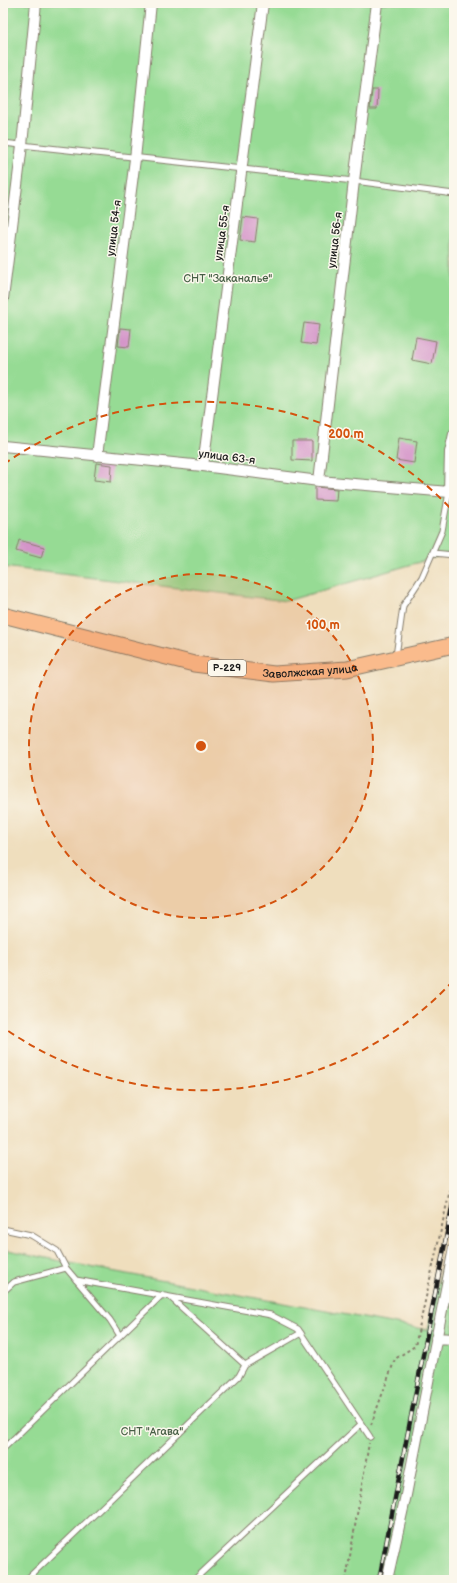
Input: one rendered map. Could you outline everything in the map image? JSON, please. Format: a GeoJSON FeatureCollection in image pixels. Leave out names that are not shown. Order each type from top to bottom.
{"type":"FeatureCollection","features":[{"type":"Feature","properties":{"kind":"main road","name":"Заволжская улица"},"geometry":{"type":"LineString","coordinates":[[3,615],[194,664],[274,674],[347,669],[454,645]]}},
{"type":"Feature","properties":{"kind":"street"},"geometry":{"type":"LineString","coordinates":[[3,299],[22,145],[36,3]]}},
{"type":"Feature","properties":{"kind":"street","name":"улица 54-я"},"geometry":{"type":"LineString","coordinates":[[97,456],[135,159],[151,3]]}},
{"type":"Feature","properties":{"kind":"street","name":"улица 55-я"},"geometry":{"type":"LineString","coordinates":[[203,466],[263,3]]}},
{"type":"Feature","properties":{"kind":"street","name":"улица 56-я"},"geometry":{"type":"LineString","coordinates":[[319,481],[354,181],[377,3]]}},
{"type":"Feature","properties":{"kind":"street"},"geometry":{"type":"LineString","coordinates":[[449,492],[450,452],[454,434]]}},
{"type":"Feature","properties":{"kind":"street","name":"улица 63-я"},"geometry":{"type":"LineString","coordinates":[[3,446],[203,466],[319,481],[449,492]]}},
{"type":"Feature","properties":{"kind":"street"},"geometry":{"type":"LineString","coordinates":[[387,1580],[406,1495],[454,1248]]}},
{"type":"Feature","properties":{"kind":"street"},"geometry":{"type":"LineString","coordinates":[[436,1338],[454,1339]]}},
{"type":"Feature","properties":{"kind":"lane"},"geometry":{"type":"LineString","coordinates":[[3,143],[135,159],[354,181],[454,194]]}},
{"type":"Feature","properties":{"kind":"lane"},"geometry":{"type":"LineString","coordinates":[[396,658],[403,606],[422,577],[442,532],[449,492]]}},
{"type":"Feature","properties":{"kind":"lane"},"geometry":{"type":"LineString","coordinates":[[433,553],[454,555]]}},
{"type":"Feature","properties":{"kind":"lane"},"geometry":{"type":"LineString","coordinates":[[3,1229],[31,1235],[57,1251],[66,1268],[110,1320],[120,1336]]}},
{"type":"Feature","properties":{"kind":"lane"},"geometry":{"type":"LineString","coordinates":[[3,1292],[14,1282],[66,1268]]}},
{"type":"Feature","properties":{"kind":"lane"},"geometry":{"type":"LineString","coordinates":[[76,1280],[271,1315],[298,1329],[370,1437]]}},
{"type":"Feature","properties":{"kind":"lane"},"geometry":{"type":"LineString","coordinates":[[3,1450],[162,1295]]}},
{"type":"Feature","properties":{"kind":"lane"},"geometry":{"type":"LineString","coordinates":[[170,1297],[245,1365]]}},
{"type":"Feature","properties":{"kind":"lane"},"geometry":{"type":"LineString","coordinates":[[26,1580],[239,1376],[245,1365],[301,1333]]}},
{"type":"Feature","properties":{"kind":"lane"},"geometry":{"type":"LineString","coordinates":[[194,1580],[361,1424]]}},
{"type":"Feature","properties":{"kind":"path"},"geometry":{"type":"LineString","coordinates":[[346,1580],[372,1421],[395,1359],[415,1346],[454,1172]]}},
{"type":"Feature","properties":{"kind":"green space","name":"СНТ \"Заканалье\""},"geometry":{"type":"Polygon","coordinates":[[[3,3],[454,3],[454,552],[286,601],[3,567],[3,3]]]}},
{"type":"Feature","properties":{"kind":"green space","name":"СНТ \"Агава\""},"geometry":{"type":"Polygon","coordinates":[[[454,1209],[454,1580],[3,1580],[3,1249],[95,1268],[428,1330],[454,1209]]]}},
{"type":"Feature","properties":{"kind":"building"},"geometry":{"type":"Polygon","coordinates":[[[372,90],[378,90],[377,109],[370,109],[372,90]]]}},
{"type":"Feature","properties":{"kind":"building"},"geometry":{"type":"Polygon","coordinates":[[[243,217],[258,219],[255,242],[240,240],[243,217]]]}},
{"type":"Feature","properties":{"kind":"building"},"geometry":{"type":"Polygon","coordinates":[[[304,323],[319,325],[316,345],[301,343],[304,323]]]}},
{"type":"Feature","properties":{"kind":"building"},"geometry":{"type":"Polygon","coordinates":[[[120,328],[131,329],[129,347],[118,346],[120,328]]]}},
{"type":"Feature","properties":{"kind":"building"},"geometry":{"type":"Polygon","coordinates":[[[416,337],[436,341],[432,364],[412,360],[416,337]]]}},
{"type":"Feature","properties":{"kind":"building"},"geometry":{"type":"Polygon","coordinates":[[[399,438],[417,441],[414,463],[396,460],[399,438]]]}},
{"type":"Feature","properties":{"kind":"building"},"geometry":{"type":"Polygon","coordinates":[[[292,441],[312,441],[312,461],[292,460],[292,441]]]}},
{"type":"Feature","properties":{"kind":"building"},"geometry":{"type":"Polygon","coordinates":[[[96,463],[112,465],[111,482],[94,480],[96,463]]]}},
{"type":"Feature","properties":{"kind":"building"},"geometry":{"type":"Polygon","coordinates":[[[315,487],[337,489],[336,501],[315,500],[315,487]]]}},
{"type":"Feature","properties":{"kind":"building"},"geometry":{"type":"Polygon","coordinates":[[[19,540],[44,547],[41,558],[16,551],[19,540]]]}},
{"type":"Feature","properties":{"kind":"railway"},"geometry":{"type":"LineString","coordinates":[[379,1580],[454,1197]]}}]}
